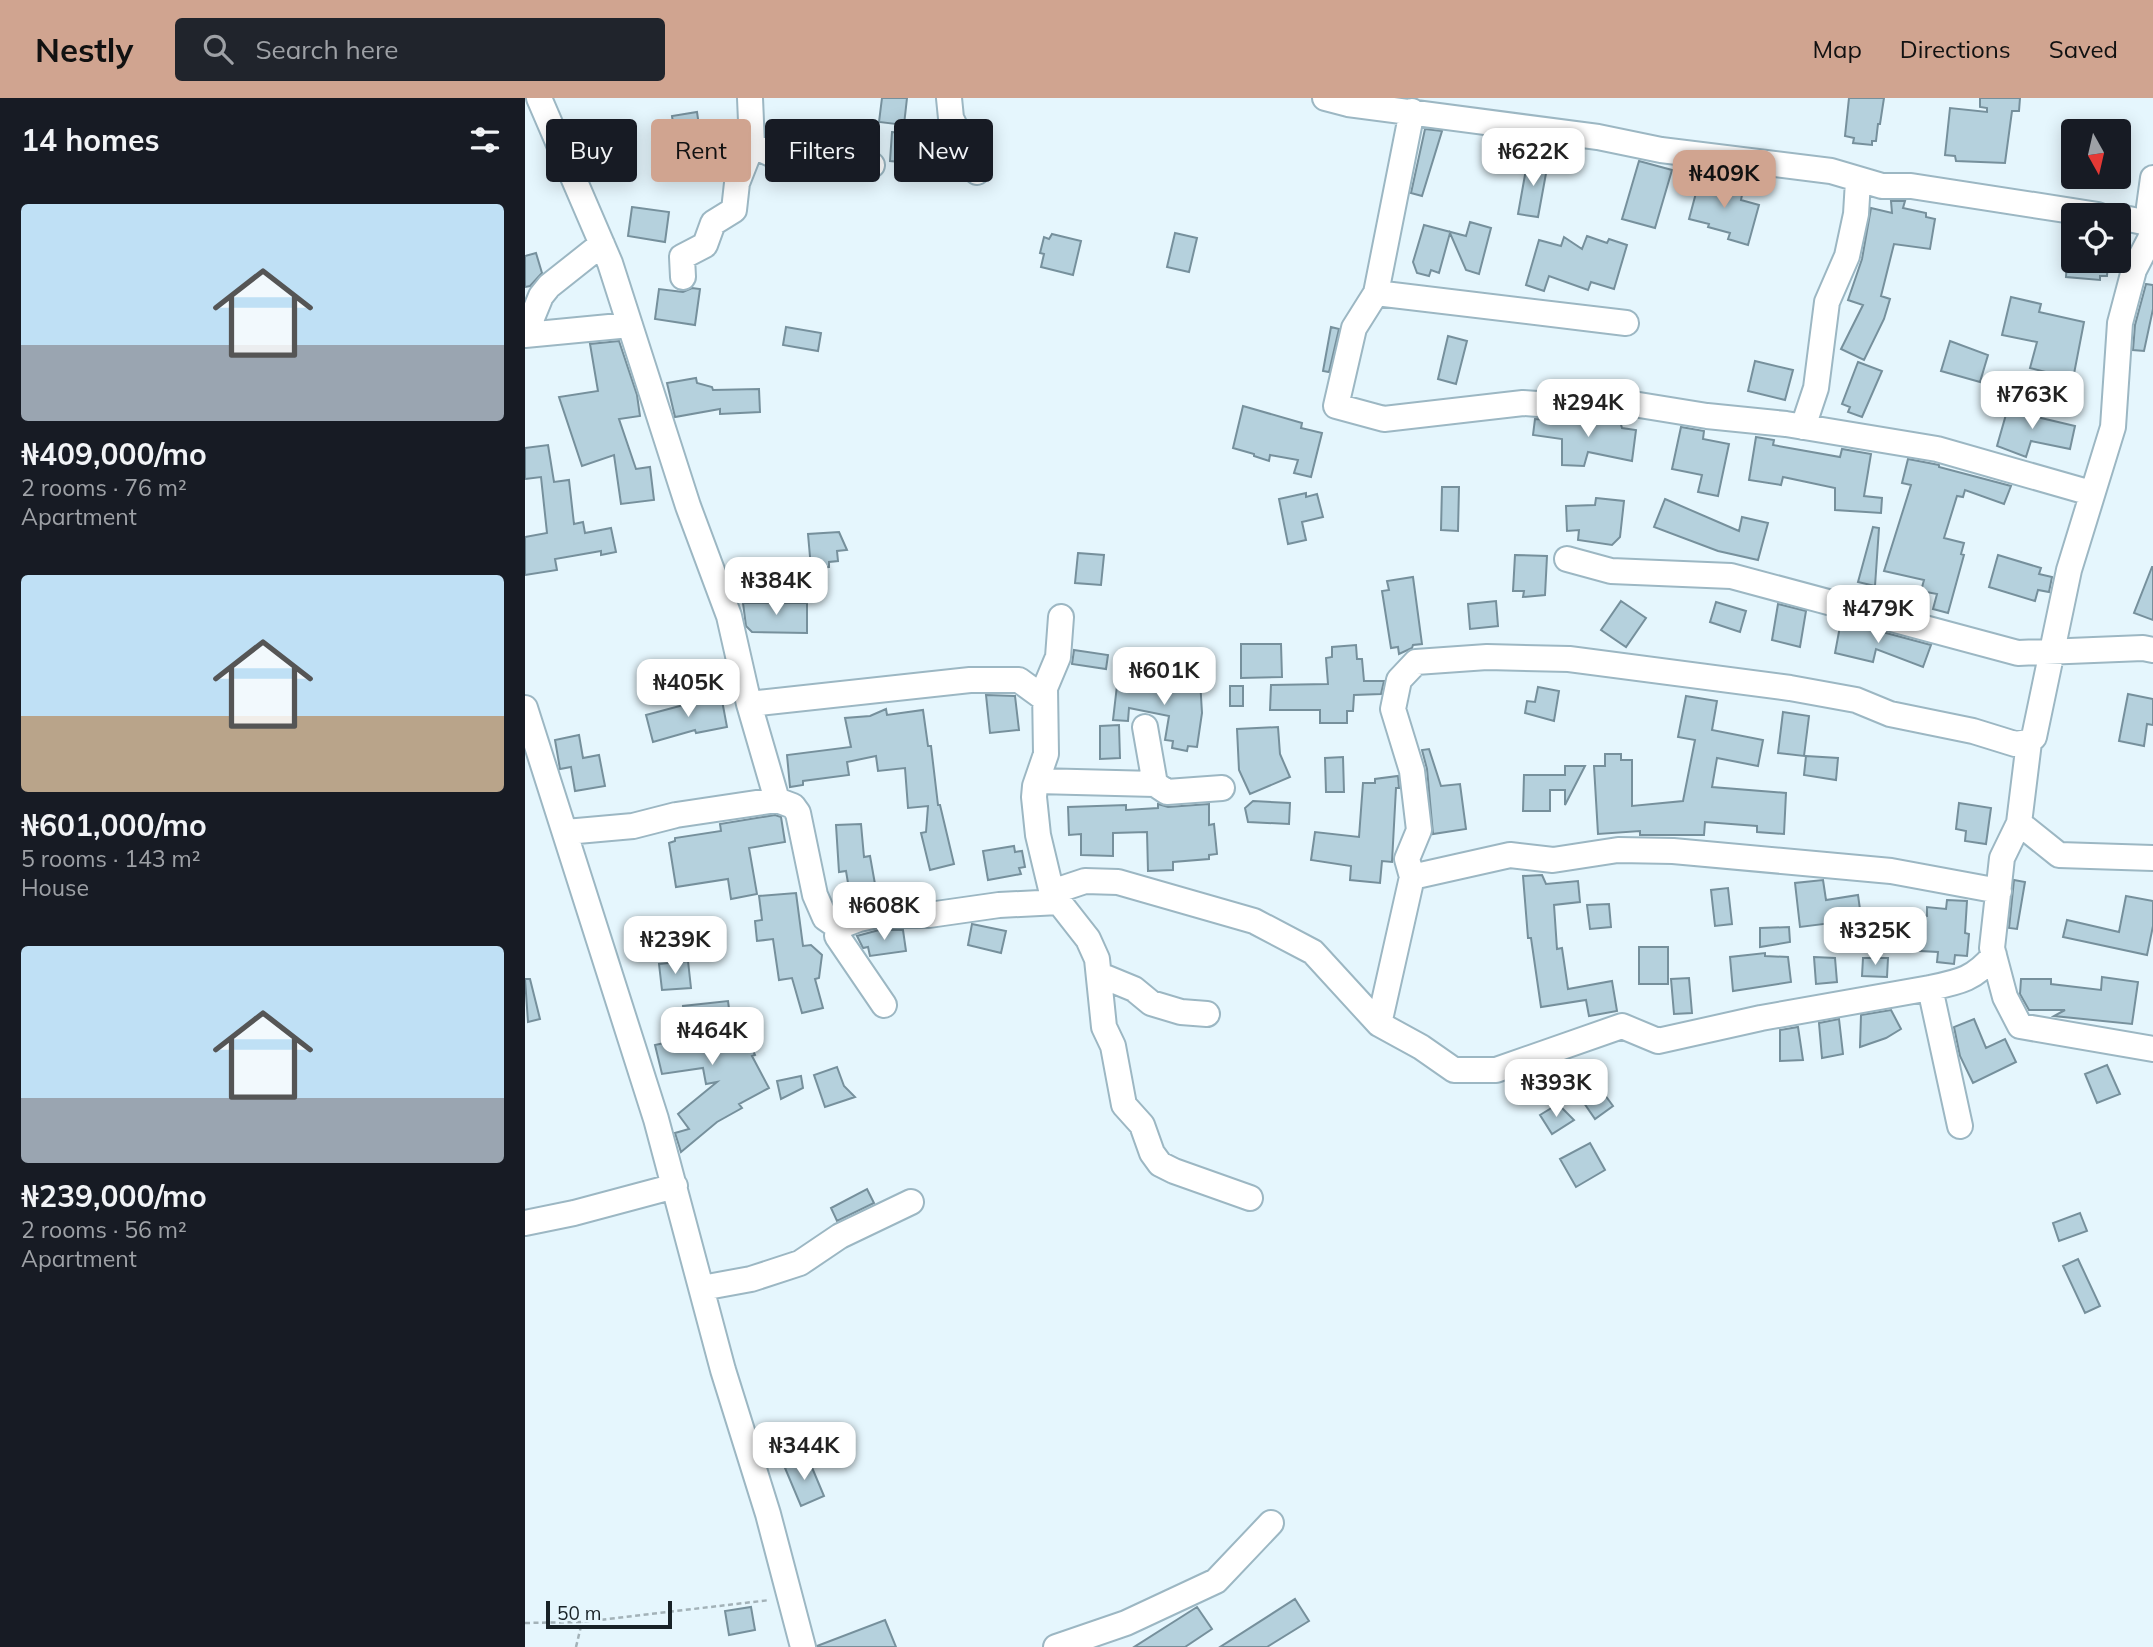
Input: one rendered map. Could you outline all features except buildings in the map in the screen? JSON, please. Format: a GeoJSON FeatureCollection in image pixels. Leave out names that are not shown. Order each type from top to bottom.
{"type":"FeatureCollection","features":[{"type":"Feature","properties":{"kind":"street"},"geometry":{"type":"LineString","coordinates":[[540,98],[602,244],[688,506],[729,616],[748,704],[777,800]]}},
{"type":"Feature","properties":{"kind":"street"},"geometry":{"type":"LineString","coordinates":[[683,277],[682,257],[705,245],[713,223],[734,210],[737,183],[752,145],[750,98]]}},
{"type":"Feature","properties":{"kind":"street"},"geometry":{"type":"LineString","coordinates":[[949,98],[951,119]]}},
{"type":"Feature","properties":{"kind":"street"},"geometry":{"type":"LineString","coordinates":[[1325,98],[1347,104],[1598,137],[1661,150],[1831,171],[1858,181],[2061,210]]}},
{"type":"Feature","properties":{"kind":"street"},"geometry":{"type":"LineString","coordinates":[[1412,111],[1376,293],[1354,328],[1336,406],[1384,419],[1523,403],[1593,408],[1633,404],[1803,427],[1937,449],[2091,493]]}},
{"type":"Feature","properties":{"kind":"street"},"geometry":{"type":"LineString","coordinates":[[752,145],[765,151]]}},
{"type":"Feature","properties":{"kind":"street"},"geometry":{"type":"LineString","coordinates":[[1379,1024],[1412,877],[1407,859],[1419,830],[1412,771],[1393,709],[1399,680],[1416,662],[1487,657],[1569,659],[1790,688],[1856,701],[1889,714],[1973,730],[2015,744],[2034,737],[2069,569],[2091,493],[2105,460],[2113,427],[2120,323],[2134,270],[2150,239],[2153,225],[2149,206],[2153,178]]}},
{"type":"Feature","properties":{"kind":"street"},"geometry":{"type":"LineString","coordinates":[[1803,427],[1817,388],[1827,302],[1847,256],[1856,214],[1858,181]]}},
{"type":"Feature","properties":{"kind":"street"},"geometry":{"type":"LineString","coordinates":[[2131,220],[2153,225]]}},
{"type":"Feature","properties":{"kind":"street"},"geometry":{"type":"LineString","coordinates":[[602,244],[549,286],[541,296],[525,335],[630,325]]}},
{"type":"Feature","properties":{"kind":"street"},"geometry":{"type":"LineString","coordinates":[[1376,293],[1626,323]]}},
{"type":"Feature","properties":{"kind":"street"},"geometry":{"type":"LineString","coordinates":[[1567,558],[1611,571],[1731,576],[2018,653],[2143,648],[2153,650]]}},
{"type":"Feature","properties":{"kind":"street"},"geometry":{"type":"LineString","coordinates":[[1061,617],[1058,657],[1045,688],[1046,754],[1034,797],[1038,835],[1053,897],[1087,939],[1097,959],[1104,1027],[1113,1046],[1124,1105],[1142,1125],[1152,1153],[1160,1164],[1174,1171],[1250,1198]]}},
{"type":"Feature","properties":{"kind":"street"},"geometry":{"type":"LineString","coordinates":[[748,704],[970,680],[1019,680],[1045,699]]}},
{"type":"Feature","properties":{"kind":"street"},"geometry":{"type":"LineString","coordinates":[[525,708],[532,749],[566,832],[675,1186],[723,1370],[803,1647]]}},
{"type":"Feature","properties":{"kind":"street"},"geometry":{"type":"LineString","coordinates":[[1145,727],[1155,785]]}},
{"type":"Feature","properties":{"kind":"street"},"geometry":{"type":"LineString","coordinates":[[2029,741],[2019,823],[2002,858],[1992,948],[2005,997],[2020,1026],[2153,1049]]}},
{"type":"Feature","properties":{"kind":"street"},"geometry":{"type":"LineString","coordinates":[[1037,781],[1155,785],[1167,792],[1222,788]]}},
{"type":"Feature","properties":{"kind":"street"},"geometry":{"type":"LineString","coordinates":[[566,832],[633,826],[676,816],[777,800],[793,806],[798,813],[815,895],[825,918],[838,927]]}},
{"type":"Feature","properties":{"kind":"street"},"geometry":{"type":"LineString","coordinates":[[2019,823],[2059,855],[2153,858]]}},
{"type":"Feature","properties":{"kind":"street"},"geometry":{"type":"LineString","coordinates":[[1412,877],[1510,855],[1553,860],[1618,850],[1673,851],[1891,871],[1999,891]]}},
{"type":"Feature","properties":{"kind":"street"},"geometry":{"type":"LineString","coordinates":[[838,927],[877,915],[929,915],[1053,897],[1085,881],[1118,882],[1254,921],[1313,952],[1379,1024],[1420,1046],[1454,1070],[1496,1070],[1622,1026],[1658,1041],[1761,1018],[1965,981],[1985,967],[1994,955]]}},
{"type":"Feature","properties":{"kind":"street"},"geometry":{"type":"LineString","coordinates":[[838,927],[837,936],[884,1005]]}},
{"type":"Feature","properties":{"kind":"street"},"geometry":{"type":"LineString","coordinates":[[1100,975],[1134,989],[1151,1003],[1181,1012],[1207,1014]]}},
{"type":"Feature","properties":{"kind":"street"},"geometry":{"type":"LineString","coordinates":[[1930,988],[1960,1126]]}},
{"type":"Feature","properties":{"kind":"street"},"geometry":{"type":"LineString","coordinates":[[525,1223],[675,1186]]}},
{"type":"Feature","properties":{"kind":"street"},"geometry":{"type":"LineString","coordinates":[[702,1288],[751,1279],[800,1263],[840,1236],[911,1202]]}},
{"type":"Feature","properties":{"kind":"street"},"geometry":{"type":"LineString","coordinates":[[1056,1647],[1126,1623],[1216,1581],[1271,1523]]}},
{"type":"Feature","properties":{"kind":"path"},"geometry":{"type":"LineString","coordinates":[[525,1623],[582,1622],[790,1598]]}},
{"type":"Feature","properties":{"kind":"path"},"geometry":{"type":"LineString","coordinates":[[576,1647],[582,1622]]}}]}
